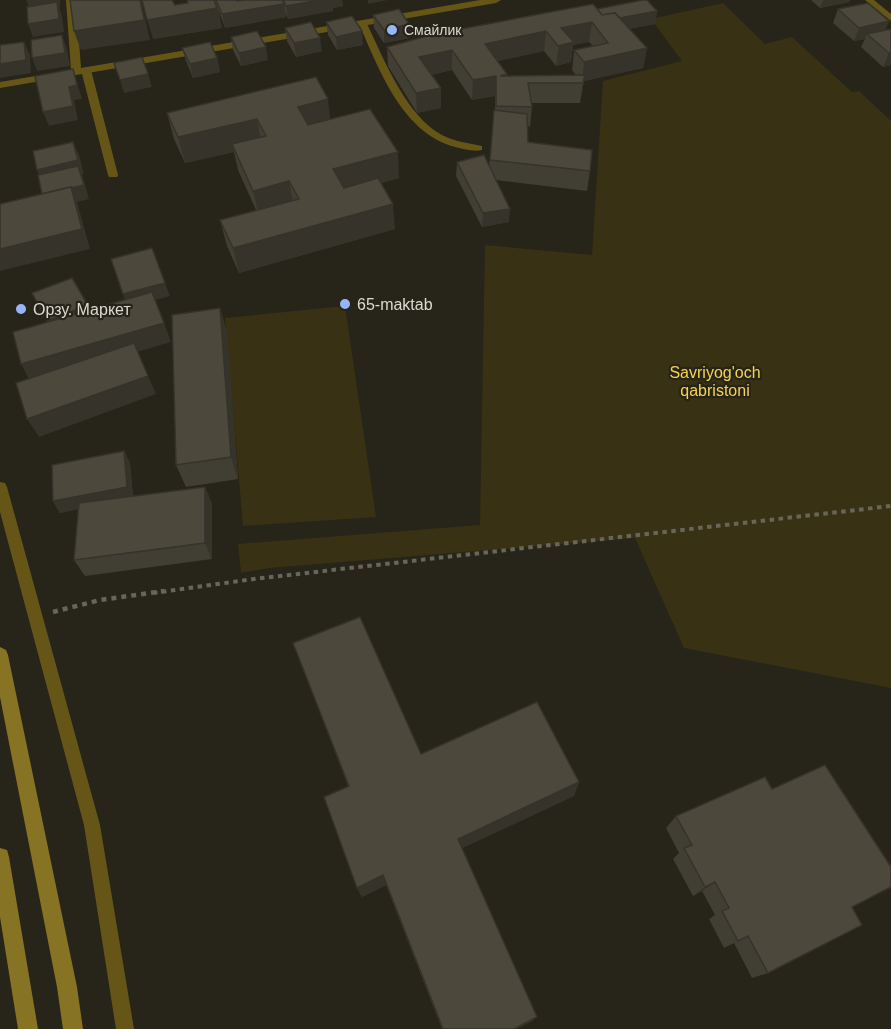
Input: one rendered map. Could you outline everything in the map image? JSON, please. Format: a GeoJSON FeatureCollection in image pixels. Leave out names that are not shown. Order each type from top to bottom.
{"type":"FeatureCollection","features":[{"type":"Feature","properties":{"kind":"main road"},"geometry":{"type":"LineString","coordinates":[[0,655],[67,987],[73,1029]]}},
{"type":"Feature","properties":{"kind":"main road"},"geometry":{"type":"LineString","coordinates":[[0,857],[28,1029]]}},
{"type":"Feature","properties":{"kind":"street"},"geometry":{"type":"LineString","coordinates":[[0,85],[496,0]]}},
{"type":"Feature","properties":{"kind":"street"},"geometry":{"type":"LineString","coordinates":[[74,3],[81,71]]}},
{"type":"Feature","properties":{"kind":"lane"},"geometry":{"type":"LineString","coordinates":[[869,0],[891,18]]}},
{"type":"Feature","properties":{"kind":"lane"},"geometry":{"type":"LineString","coordinates":[[363,24],[414,116],[430,133],[455,145],[479,148]]}},
{"type":"Feature","properties":{"kind":"lane"},"geometry":{"type":"LineString","coordinates":[[81,71],[113,175]]}},
{"type":"Feature","properties":{"kind":"lane"},"geometry":{"type":"LineString","coordinates":[[0,487],[92,825],[125,1029]]}},
{"type":"Feature","properties":{"kind":"path"},"geometry":{"type":"LineString","coordinates":[[35,616],[100,600],[254,579],[891,506]]}},
{"type":"Feature","properties":{"kind":"green space","name":"Savriyog'och qabristoni"},"geometry":{"type":"Polygon","coordinates":[[[723,3],[765,44],[792,37],[852,92],[859,91],[891,121],[891,688],[684,648],[635,538],[269,568],[241,573],[238,544],[480,525],[485,245],[592,255],[603,81],[682,61],[651,19],[723,3]]]}},
{"type":"Feature","properties":{"kind":"green space"},"geometry":{"type":"Polygon","coordinates":[[[345,306],[376,517],[243,526],[225,318],[345,306]]]}},
{"type":"Feature","properties":{"kind":"building"},"geometry":{"type":"Polygon","coordinates":[[[70,0],[140,0],[144,20],[74,31],[70,0]]]}},
{"type":"Feature","properties":{"kind":"building"},"geometry":{"type":"Polygon","coordinates":[[[142,0],[172,0],[175,5],[188,3],[187,0],[214,0],[217,8],[147,20],[142,0]]]}},
{"type":"Feature","properties":{"kind":"building"},"geometry":{"type":"Polygon","coordinates":[[[216,0],[282,0],[284,4],[222,14],[216,0]]]}},
{"type":"Feature","properties":{"kind":"building"},"geometry":{"type":"Polygon","coordinates":[[[283,0],[320,0],[286,6],[283,0]]]}},
{"type":"Feature","properties":{"kind":"building"},"geometry":{"type":"Polygon","coordinates":[[[647,0],[657,11],[620,18],[615,13],[602,15],[597,9],[647,0]]]}},
{"type":"Feature","properties":{"kind":"building"},"geometry":{"type":"Polygon","coordinates":[[[57,2],[59,19],[28,24],[27,7],[57,2]]]}},
{"type":"Feature","properties":{"kind":"building"},"geometry":{"type":"Polygon","coordinates":[[[868,3],[889,21],[859,28],[838,9],[868,3]]]}},
{"type":"Feature","properties":{"kind":"building"},"geometry":{"type":"Polygon","coordinates":[[[593,4],[602,15],[615,13],[647,48],[584,62],[574,50],[608,43],[592,22],[561,28],[574,42],[558,46],[546,31],[485,44],[507,74],[500,76],[585,75],[583,83],[528,83],[532,107],[496,106],[496,76],[473,80],[452,50],[419,57],[441,88],[416,93],[387,47],[434,34],[593,4]]]}},
{"type":"Feature","properties":{"kind":"building"},"geometry":{"type":"Polygon","coordinates":[[[399,9],[409,24],[384,30],[373,15],[399,9]]]}},
{"type":"Feature","properties":{"kind":"building"},"geometry":{"type":"Polygon","coordinates":[[[352,16],[362,31],[336,37],[326,22],[352,16]]]}},
{"type":"Feature","properties":{"kind":"building"},"geometry":{"type":"Polygon","coordinates":[[[311,22],[320,38],[294,43],[285,28],[311,22]]]}},
{"type":"Feature","properties":{"kind":"building"},"geometry":{"type":"Polygon","coordinates":[[[891,29],[891,53],[867,34],[891,29]]]}},
{"type":"Feature","properties":{"kind":"building"},"geometry":{"type":"Polygon","coordinates":[[[257,31],[266,47],[239,53],[231,37],[257,31]]]}},
{"type":"Feature","properties":{"kind":"building"},"geometry":{"type":"Polygon","coordinates":[[[62,35],[65,53],[32,58],[31,40],[62,35]]]}},
{"type":"Feature","properties":{"kind":"building"},"geometry":{"type":"Polygon","coordinates":[[[24,42],[26,60],[0,64],[0,45],[24,42]]]}},
{"type":"Feature","properties":{"kind":"building"},"geometry":{"type":"Polygon","coordinates":[[[210,42],[217,58],[190,64],[182,48],[210,42]]]}},
{"type":"Feature","properties":{"kind":"building"},"geometry":{"type":"Polygon","coordinates":[[[142,57],[148,74],[120,80],[114,63],[142,57]]]}},
{"type":"Feature","properties":{"kind":"building"},"geometry":{"type":"Polygon","coordinates":[[[73,69],[77,85],[69,87],[73,106],[43,112],[35,76],[73,69]]]}},
{"type":"Feature","properties":{"kind":"building"},"geometry":{"type":"Polygon","coordinates":[[[316,77],[328,99],[298,107],[308,125],[370,109],[398,152],[333,169],[344,188],[378,178],[393,204],[233,248],[220,220],[299,199],[289,181],[253,191],[232,144],[266,136],[257,119],[178,137],[167,113],[316,77]]]}},
{"type":"Feature","properties":{"kind":"building"},"geometry":{"type":"Polygon","coordinates":[[[494,110],[527,114],[528,142],[592,150],[590,171],[490,160],[494,110]]]}},
{"type":"Feature","properties":{"kind":"building"},"geometry":{"type":"Polygon","coordinates":[[[73,142],[78,160],[37,170],[33,151],[73,142]]]}},
{"type":"Feature","properties":{"kind":"building"},"geometry":{"type":"Polygon","coordinates":[[[484,155],[510,209],[483,213],[457,162],[484,155]]]}},
{"type":"Feature","properties":{"kind":"building"},"geometry":{"type":"Polygon","coordinates":[[[78,166],[84,185],[42,194],[38,175],[78,166]]]}},
{"type":"Feature","properties":{"kind":"building"},"geometry":{"type":"Polygon","coordinates":[[[71,187],[82,229],[0,249],[0,204],[71,187]]]}},
{"type":"Feature","properties":{"kind":"building"},"geometry":{"type":"Polygon","coordinates":[[[152,248],[165,283],[123,294],[111,259],[152,248]]]}},
{"type":"Feature","properties":{"kind":"building"},"geometry":{"type":"Polygon","coordinates":[[[72,278],[88,305],[47,321],[32,293],[72,278]]]}},
{"type":"Feature","properties":{"kind":"building"},"geometry":{"type":"Polygon","coordinates":[[[152,292],[164,323],[21,364],[13,332],[152,292]]]}},
{"type":"Feature","properties":{"kind":"building"},"geometry":{"type":"Polygon","coordinates":[[[220,308],[231,457],[176,465],[172,315],[220,308]]]}},
{"type":"Feature","properties":{"kind":"building"},"geometry":{"type":"Polygon","coordinates":[[[134,343],[148,376],[27,419],[16,383],[134,343]]]}},
{"type":"Feature","properties":{"kind":"building"},"geometry":{"type":"Polygon","coordinates":[[[124,451],[127,487],[53,501],[52,465],[124,451]]]}},
{"type":"Feature","properties":{"kind":"building"},"geometry":{"type":"Polygon","coordinates":[[[205,487],[205,543],[74,560],[79,503],[205,487]]]}},
{"type":"Feature","properties":{"kind":"building"},"geometry":{"type":"Polygon","coordinates":[[[360,617],[421,754],[537,702],[579,782],[458,839],[537,1017],[514,1029],[443,1029],[383,875],[357,888],[324,797],[349,786],[293,643],[360,617]]]}},
{"type":"Feature","properties":{"kind":"building"},"geometry":{"type":"Polygon","coordinates":[[[825,765],[891,867],[891,887],[852,907],[862,925],[768,973],[748,936],[738,941],[722,911],[729,908],[715,882],[705,887],[684,848],[692,845],[676,816],[765,777],[772,789],[825,765]]]}},
{"type":"Feature","properties":{"kind":"place","name":"Смайлик"},"geometry":{"type":"Point","coordinates":[392,30]}},
{"type":"Feature","properties":{"kind":"place","name":"65-maktab"},"geometry":{"type":"Point","coordinates":[345,304]}},
{"type":"Feature","properties":{"kind":"place","name":"Орзу. Маркет"},"geometry":{"type":"Point","coordinates":[21,309]}}]}
